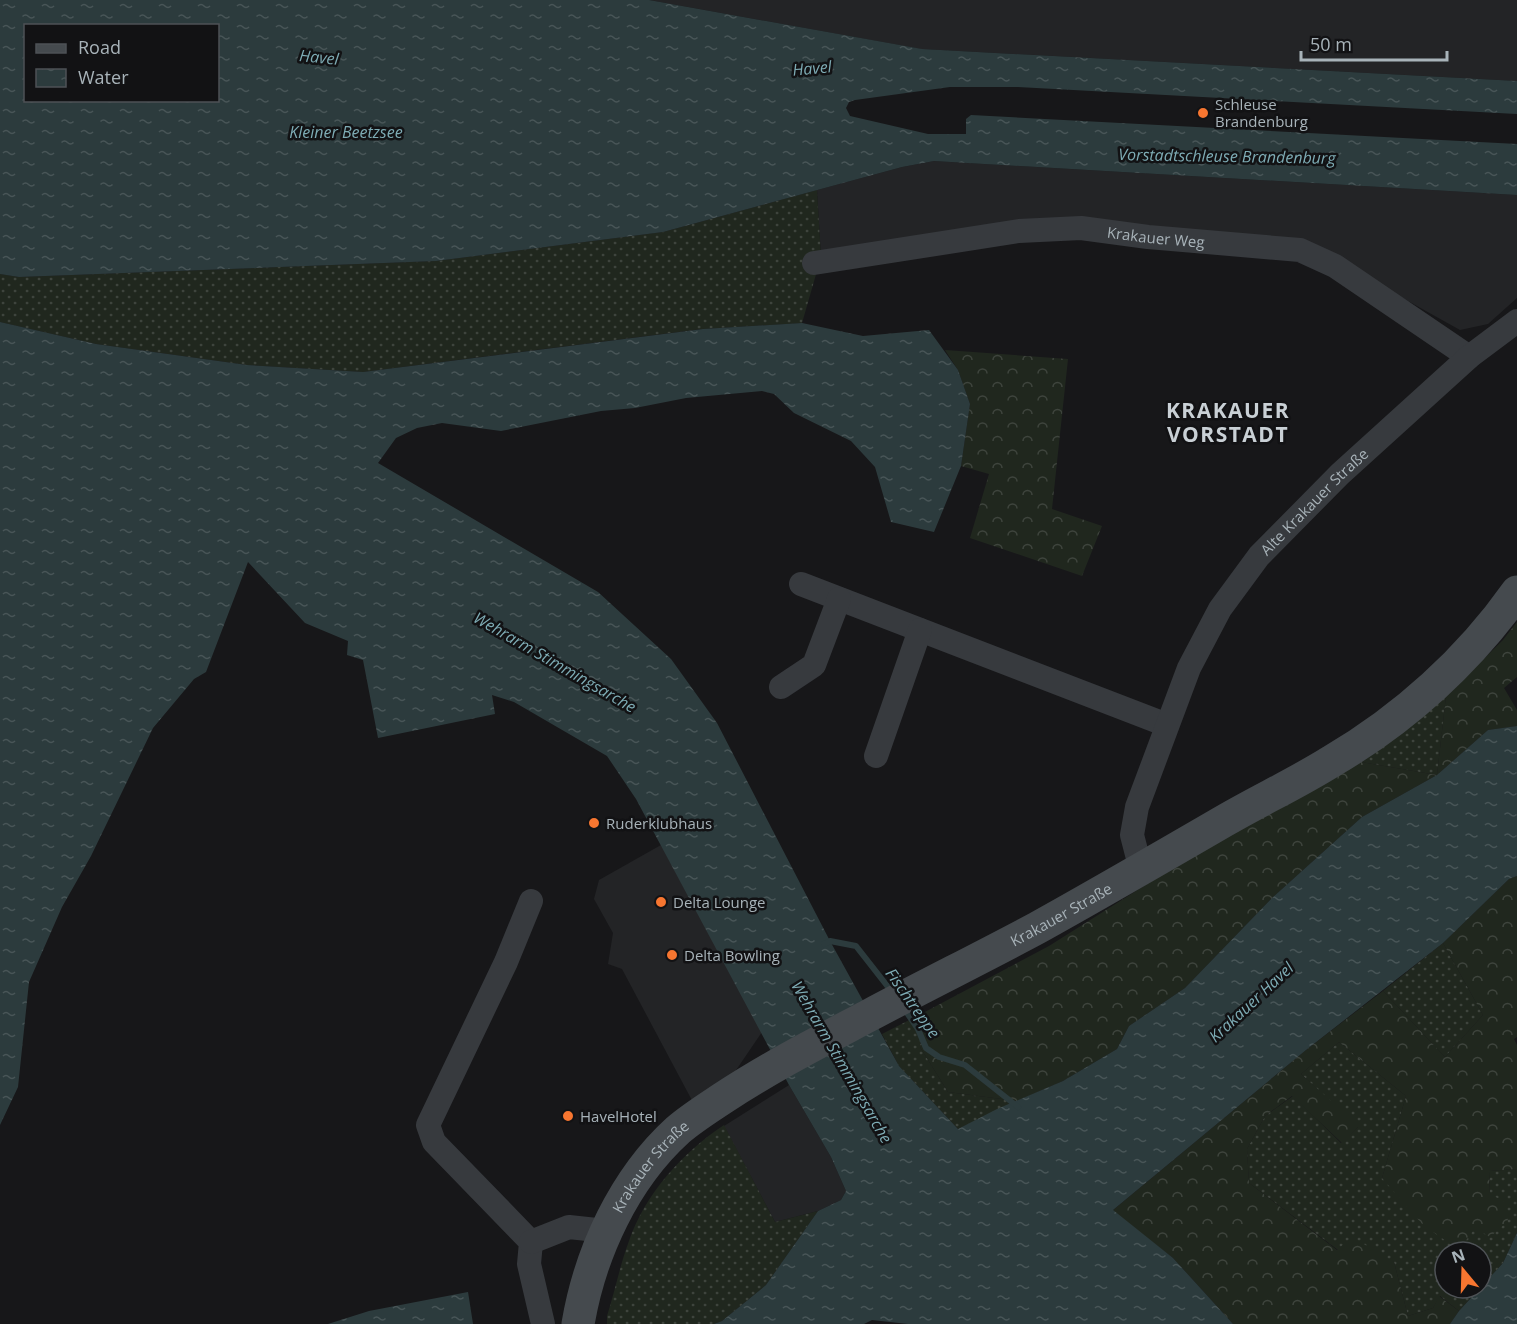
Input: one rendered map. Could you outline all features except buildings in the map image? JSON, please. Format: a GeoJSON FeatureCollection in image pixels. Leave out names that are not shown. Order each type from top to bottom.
{"type":"FeatureCollection","features":[{"type":"Feature","properties":{"kind":"main road","name":"Krakauer Straße"},"geometry":{"type":"LineString","coordinates":[[578,1324],[583,1298],[606,1230],[629,1190],[654,1155],[692,1120],[760,1074],[1035,929],[1226,819],[1333,761],[1387,725],[1436,684],[1469,651],[1517,592]]}},
{"type":"Feature","properties":{"kind":"street","name":"Krakauer Weg"},"geometry":{"type":"LineString","coordinates":[[814,263],[1019,231],[1081,228],[1148,237],[1300,250],[1335,266],[1469,357]]}},
{"type":"Feature","properties":{"kind":"street","name":"Alte Krakauer Straße"},"geometry":{"type":"LineString","coordinates":[[1141,870],[1132,835],[1137,807],[1189,668],[1220,609],[1260,556],[1340,474],[1469,357],[1517,321]]}},
{"type":"Feature","properties":{"kind":"street"},"geometry":{"type":"LineString","coordinates":[[801,584],[1167,725]]}},
{"type":"Feature","properties":{"kind":"street"},"geometry":{"type":"LineString","coordinates":[[781,687],[814,665],[839,599]]}},
{"type":"Feature","properties":{"kind":"street"},"geometry":{"type":"LineString","coordinates":[[876,756],[920,630]]}},
{"type":"Feature","properties":{"kind":"street"},"geometry":{"type":"LineString","coordinates":[[531,901],[506,962],[428,1125],[434,1142],[531,1242],[529,1264],[543,1324]]}},
{"type":"Feature","properties":{"kind":"street","name":"Krakauer Straße"},"geometry":{"type":"LineString","coordinates":[[531,1242],[569,1227],[606,1230]]}},
{"type":"Feature","properties":{"kind":"shaded area"},"geometry":{"type":"Polygon","coordinates":[[[649,0],[1517,0],[1517,81],[921,49],[649,0]]]}},
{"type":"Feature","properties":{"kind":"shaded area"},"geometry":{"type":"Polygon","coordinates":[[[934,161],[1517,195],[1517,298],[1488,324],[1460,330],[1338,262],[1059,222],[821,257],[817,190],[902,167],[934,161]]]}},
{"type":"Feature","properties":{"kind":"shaded area"},"geometry":{"type":"Polygon","coordinates":[[[661,845],[762,1032],[730,1079],[695,1106],[622,969],[608,964],[613,933],[594,899],[599,880],[661,845]]]}},
{"type":"Feature","properties":{"kind":"shaded area"},"geometry":{"type":"Polygon","coordinates":[[[789,1085],[831,1157],[846,1191],[841,1200],[818,1211],[775,1222],[724,1126],[789,1085]]]}},
{"type":"Feature","properties":{"kind":"green space"},"geometry":{"type":"Polygon","coordinates":[[[817,190],[821,257],[802,323],[702,329],[363,372],[247,365],[96,344],[0,322],[0,274],[19,277],[436,261],[663,232],[817,190]]]}},
{"type":"Feature","properties":{"kind":"green space"},"geometry":{"type":"Polygon","coordinates":[[[945,350],[1068,359],[1052,509],[1102,526],[1082,576],[970,538],[989,474],[961,466],[970,404],[958,370],[945,350]]]}},
{"type":"Feature","properties":{"kind":"green space"},"geometry":{"type":"Polygon","coordinates":[[[1517,622],[1517,677],[1504,688],[1517,710],[1517,726],[1488,730],[1437,775],[1446,696],[1503,640],[1517,622]]]}},
{"type":"Feature","properties":{"kind":"green space"},"geometry":{"type":"Polygon","coordinates":[[[1446,696],[1437,775],[1361,762],[1446,696]]]}},
{"type":"Feature","properties":{"kind":"green space"},"geometry":{"type":"Polygon","coordinates":[[[1361,762],[1437,775],[1362,817],[1272,898],[1185,988],[1129,1026],[1117,1049],[1063,1081],[1017,1101],[948,1092],[920,1047],[923,1013],[1049,946],[1174,867],[1361,762]]]}},
{"type":"Feature","properties":{"kind":"green space"},"geometry":{"type":"Polygon","coordinates":[[[1517,876],[1517,1037],[1514,1039],[1517,1045],[1517,1169],[1489,1171],[1490,1194],[1505,1202],[1508,1221],[1490,1237],[1475,1228],[1466,1240],[1445,1240],[1423,1225],[1382,1178],[1406,1096],[1339,1042],[1301,1074],[1359,1126],[1342,1143],[1292,1096],[1265,1116],[1247,1149],[1249,1183],[1337,1250],[1352,1237],[1394,1262],[1408,1316],[1433,1308],[1437,1300],[1444,1300],[1459,1311],[1450,1324],[1233,1324],[1173,1258],[1112,1211],[1306,1050],[1383,991],[1445,1057],[1483,1015],[1443,943],[1509,879],[1517,876]]]}},
{"type":"Feature","properties":{"kind":"green space"},"geometry":{"type":"Polygon","coordinates":[[[1443,943],[1483,1015],[1445,1057],[1383,991],[1443,943]]]}},
{"type":"Feature","properties":{"kind":"green space"},"geometry":{"type":"Polygon","coordinates":[[[923,1013],[920,1047],[948,1092],[1017,1101],[958,1129],[899,1066],[882,1034],[923,1013]]]}},
{"type":"Feature","properties":{"kind":"green space"},"geometry":{"type":"Polygon","coordinates":[[[1339,1042],[1406,1096],[1382,1178],[1490,1194],[1489,1171],[1517,1169],[1517,1233],[1503,1263],[1493,1274],[1493,1240],[1433,1240],[1433,1300],[1438,1300],[1433,1308],[1408,1316],[1394,1262],[1338,1250],[1249,1183],[1247,1149],[1265,1116],[1293,1096],[1341,1143],[1358,1127],[1301,1074],[1339,1042]]]}},
{"type":"Feature","properties":{"kind":"green space"},"geometry":{"type":"Polygon","coordinates":[[[724,1125],[775,1222],[818,1211],[766,1285],[722,1321],[714,1324],[607,1324],[607,1316],[626,1250],[645,1207],[680,1161],[724,1125]]]}},
{"type":"Feature","properties":{"kind":"green space"},"geometry":{"type":"Polygon","coordinates":[[[1445,1300],[1469,1300],[1459,1311],[1445,1300]]]}},
{"type":"Feature","properties":{"kind":"water","name":"Kleiner Beetzsee"},"geometry":{"type":"Polygon","coordinates":[[[0,0],[649,0],[922,49],[1517,81],[1517,114],[1018,87],[950,87],[855,100],[849,102],[846,108],[850,116],[928,134],[966,134],[966,119],[971,115],[1517,144],[1517,195],[934,161],[902,167],[663,232],[436,261],[19,277],[0,274],[0,0]]]}},
{"type":"Feature","properties":{"kind":"water"},"geometry":{"type":"Polygon","coordinates":[[[0,322],[96,344],[247,365],[363,372],[703,329],[802,323],[863,336],[929,330],[958,370],[970,404],[961,466],[934,532],[891,522],[875,467],[851,441],[794,413],[774,394],[762,391],[686,398],[635,408],[601,411],[501,431],[442,423],[417,428],[396,438],[378,463],[598,592],[671,659],[717,723],[830,941],[899,1066],[958,1129],[997,1109],[1063,1081],[1117,1049],[1129,1026],[1185,988],[1272,898],[1362,817],[1437,775],[1488,730],[1517,726],[1517,876],[1509,879],[1443,943],[1306,1050],[1113,1210],[1173,1258],[1233,1324],[908,1324],[872,1320],[864,1324],[714,1324],[722,1321],[766,1285],[818,1211],[841,1200],[846,1191],[831,1157],[789,1085],[636,799],[607,756],[514,702],[492,695],[495,714],[378,738],[363,660],[347,655],[348,641],[305,623],[248,562],[206,672],[194,679],[153,728],[91,856],[62,907],[29,982],[18,1087],[0,1125],[0,322]]]}},
{"type":"Feature","properties":{"kind":"water"},"geometry":{"type":"Polygon","coordinates":[[[1517,1233],[1517,1324],[1450,1324],[1469,1300],[1493,1300],[1493,1274],[1503,1263],[1517,1233]]]}},
{"type":"Feature","properties":{"kind":"water"},"geometry":{"type":"Polygon","coordinates":[[[468,1292],[473,1324],[328,1324],[369,1311],[468,1292]]]}},
{"type":"Feature","properties":{"kind":"waterway","name":"Fischtreppe"},"geometry":{"type":"LineString","coordinates":[[824,944],[830,941],[856,946],[892,992]]}},
{"type":"Feature","properties":{"kind":"waterway","name":"Fischtreppe"},"geometry":{"type":"LineString","coordinates":[[903,1007],[918,1029],[926,1048],[939,1057],[965,1065],[1018,1107]]}},
{"type":"Feature","properties":{"kind":"place","name":"Schleuse Brandenburg"},"geometry":{"type":"Point","coordinates":[1203,113]}},
{"type":"Feature","properties":{"kind":"place","name":"Ruderklubhaus"},"geometry":{"type":"Point","coordinates":[594,823]}},
{"type":"Feature","properties":{"kind":"place","name":"Delta Lounge"},"geometry":{"type":"Point","coordinates":[661,902]}},
{"type":"Feature","properties":{"kind":"place","name":"Delta Bowling"},"geometry":{"type":"Point","coordinates":[672,955]}},
{"type":"Feature","properties":{"kind":"place","name":"HavelHotel"},"geometry":{"type":"Point","coordinates":[568,1116]}},
{"type":"Feature","properties":{"kind":"district","name":"KRAKAUER VORSTADT"},"geometry":{"type":"Point","coordinates":[1228,422]}},
{"type":"Feature","properties":{"kind":"water label","name":"Havel"},"geometry":{"type":"Point","coordinates":[319,57]}},
{"type":"Feature","properties":{"kind":"water label","name":"Havel"},"geometry":{"type":"Point","coordinates":[812,68]}},
{"type":"Feature","properties":{"kind":"water label","name":"Vorstadtschleuse Brandenburg"},"geometry":{"type":"Point","coordinates":[1227,156]}},
{"type":"Feature","properties":{"kind":"water label","name":"Wehrarm Stimmingsarche"},"geometry":{"type":"Point","coordinates":[555,662]}},
{"type":"Feature","properties":{"kind":"water label","name":"Krakauer Havel"},"geometry":{"type":"Point","coordinates":[1251,1002]}},
{"type":"Feature","properties":{"kind":"water label","name":"Wehrarm Stimmingsarche"},"geometry":{"type":"Point","coordinates":[842,1062]}}]}
